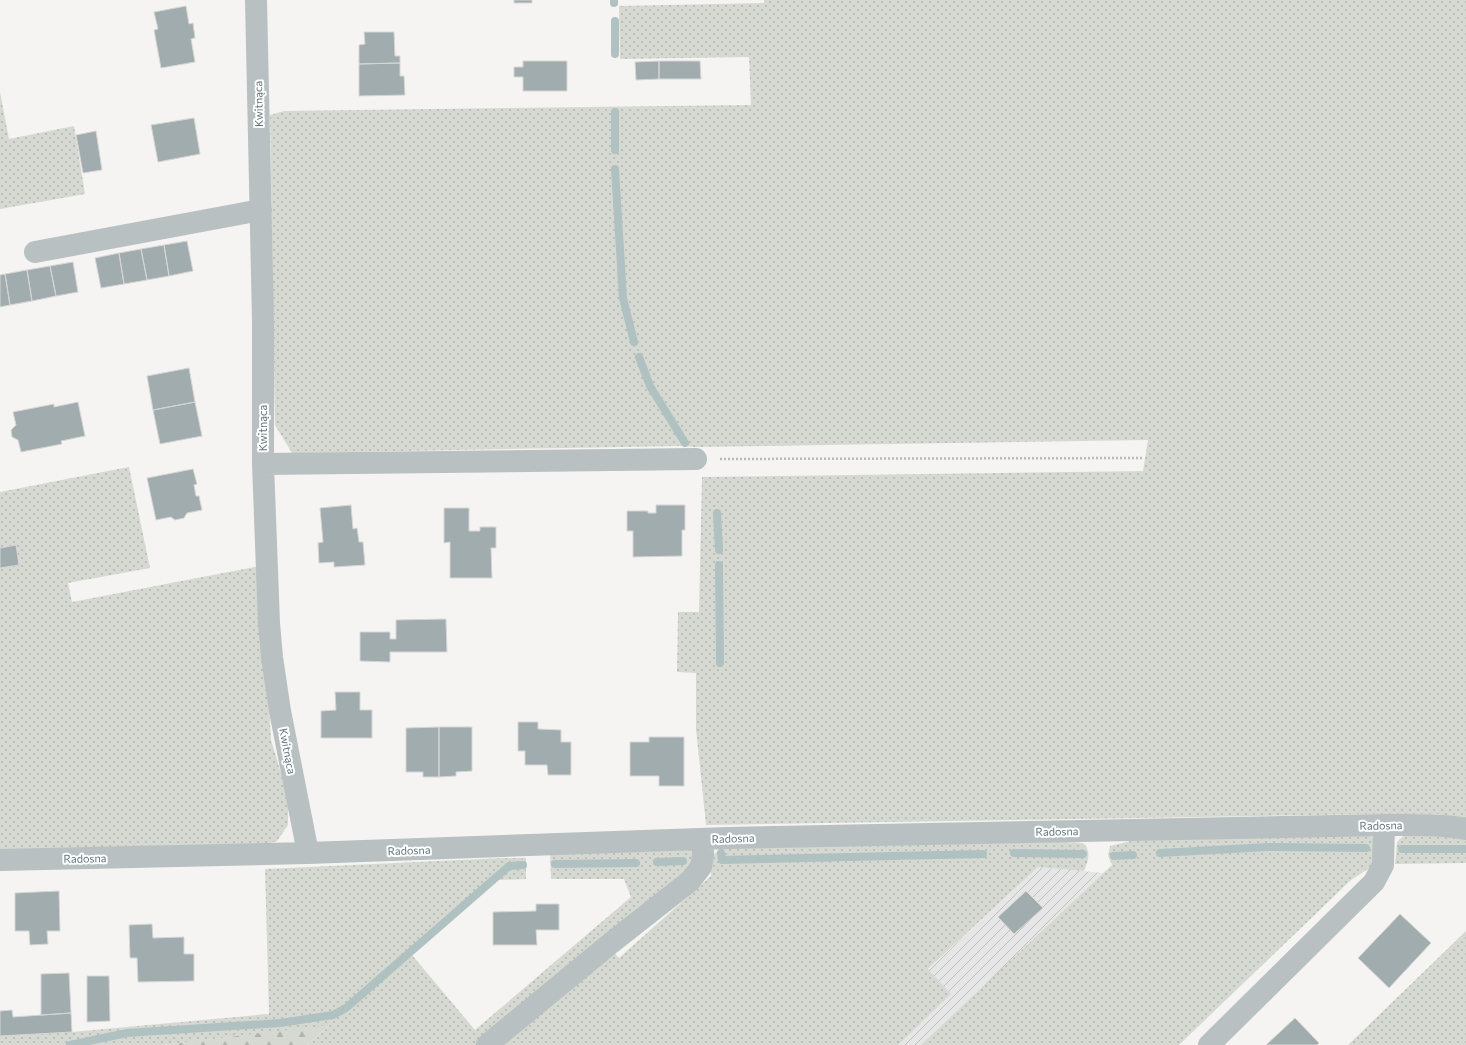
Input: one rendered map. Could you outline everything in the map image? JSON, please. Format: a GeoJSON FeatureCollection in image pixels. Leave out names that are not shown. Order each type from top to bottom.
{"type":"FeatureCollection","features":[{"type":"Feature","properties":{"kind":"street","name":"Kwitnąca"},"geometry":{"type":"LineString","coordinates":[[256,0],[263,322],[262,464],[272,657],[280,711],[308,853]]}},
{"type":"Feature","properties":{"kind":"street"},"geometry":{"type":"LineString","coordinates":[[34,252],[261,210]]}},
{"type":"Feature","properties":{"kind":"street"},"geometry":{"type":"LineString","coordinates":[[262,464],[696,459]]}},
{"type":"Feature","properties":{"kind":"street"},"geometry":{"type":"LineString","coordinates":[[1209,1045],[1374,882],[1383,865],[1384,825]]}},
{"type":"Feature","properties":{"kind":"street","name":"Radosna"},"geometry":{"type":"LineString","coordinates":[[0,860],[308,853],[703,839],[1384,825],[1436,826],[1466,829]]}},
{"type":"Feature","properties":{"kind":"street"},"geometry":{"type":"LineString","coordinates":[[487,1045],[611,942],[690,881],[701,867],[703,839]]}},
{"type":"Feature","properties":{"kind":"path"},"geometry":{"type":"LineString","coordinates":[[696,459],[1142,458]]}},
{"type":"Feature","properties":{"kind":"shaded area"},"geometry":{"type":"Polygon","coordinates":[[[1038,867],[1104,873],[923,1045],[848,1045],[1038,867]]]}},
{"type":"Feature","properties":{"kind":"green space"},"geometry":{"type":"Polygon","coordinates":[[[764,0],[1466,0],[1466,820],[1438,814],[1376,814],[706,825],[696,729],[696,673],[677,672],[678,612],[699,612],[702,477],[1143,471],[1148,440],[292,453],[275,425],[270,115],[284,111],[751,105],[749,57],[620,59],[619,6],[764,3],[764,0]]]}},
{"type":"Feature","properties":{"kind":"green space"},"geometry":{"type":"Polygon","coordinates":[[[0,92],[9,139],[74,126],[85,194],[0,209],[0,92]]]}},
{"type":"Feature","properties":{"kind":"green space"},"geometry":{"type":"Polygon","coordinates":[[[129,467],[150,568],[68,583],[72,602],[260,566],[271,740],[288,796],[288,825],[277,841],[264,845],[0,851],[0,492],[129,467]]]}},
{"type":"Feature","properties":{"kind":"green space"},"geometry":{"type":"Polygon","coordinates":[[[1370,833],[1376,846],[1374,865],[1351,880],[1179,1045],[921,1045],[1112,865],[1108,856],[1110,846],[1139,839],[1370,833]]]}},
{"type":"Feature","properties":{"kind":"green space"},"geometry":{"type":"Polygon","coordinates":[[[1406,833],[1466,836],[1466,863],[1395,864],[1397,842],[1406,833]]]}},
{"type":"Feature","properties":{"kind":"green space"},"geometry":{"type":"Polygon","coordinates":[[[1083,843],[1086,846],[1088,849],[1088,857],[1084,871],[1038,867],[928,969],[951,994],[898,1045],[501,1045],[612,950],[619,958],[711,876],[712,857],[714,854],[728,846],[1083,843]]]}},
{"type":"Feature","properties":{"kind":"green space"},"geometry":{"type":"Polygon","coordinates":[[[691,849],[695,854],[692,865],[480,1045],[307,1045],[329,1026],[162,1045],[0,1045],[0,1036],[72,1032],[269,1014],[265,869],[526,858],[526,879],[498,880],[412,955],[475,1030],[631,897],[624,879],[551,879],[550,853],[691,849]]]}},
{"type":"Feature","properties":{"kind":"green space"},"geometry":{"type":"Polygon","coordinates":[[[1466,931],[1466,1045],[1348,1045],[1466,931]]]}},
{"type":"Feature","properties":{"kind":"green space"},"geometry":{"type":"Polygon","coordinates":[[[330,1025],[307,1045],[162,1045],[330,1025]]]}},
{"type":"Feature","properties":{"kind":"building"},"geometry":{"type":"Polygon","coordinates":[[[514,0],[532,0],[532,3],[514,3],[514,0]]]}},
{"type":"Feature","properties":{"kind":"building"},"geometry":{"type":"Polygon","coordinates":[[[186,6],[189,24],[193,23],[195,38],[191,39],[195,62],[161,68],[154,30],[158,29],[154,12],[186,6]]]}},
{"type":"Feature","properties":{"kind":"building"},"geometry":{"type":"Polygon","coordinates":[[[364,32],[394,32],[395,56],[400,56],[400,63],[359,64],[359,45],[365,44],[364,32]]]}},
{"type":"Feature","properties":{"kind":"building"},"geometry":{"type":"Polygon","coordinates":[[[523,61],[567,61],[567,91],[523,91],[523,77],[514,77],[514,67],[523,67],[523,61]]]}},
{"type":"Feature","properties":{"kind":"building"},"geometry":{"type":"Polygon","coordinates":[[[659,61],[700,61],[701,79],[659,79],[659,61]]]}},
{"type":"Feature","properties":{"kind":"building"},"geometry":{"type":"Polygon","coordinates":[[[659,61],[659,79],[636,80],[635,62],[659,61]]]}},
{"type":"Feature","properties":{"kind":"building"},"geometry":{"type":"Polygon","coordinates":[[[400,63],[400,76],[404,76],[405,95],[359,96],[359,64],[400,63]]]}},
{"type":"Feature","properties":{"kind":"building"},"geometry":{"type":"Polygon","coordinates":[[[194,118],[200,154],[158,162],[151,125],[194,118]]]}},
{"type":"Feature","properties":{"kind":"building"},"geometry":{"type":"Polygon","coordinates":[[[96,131],[102,170],[83,173],[76,135],[96,131]]]}},
{"type":"Feature","properties":{"kind":"building"},"geometry":{"type":"Polygon","coordinates":[[[187,241],[193,271],[169,276],[164,245],[187,241]]]}},
{"type":"Feature","properties":{"kind":"building"},"geometry":{"type":"Polygon","coordinates":[[[164,245],[169,276],[147,280],[141,249],[164,245]]]}},
{"type":"Feature","properties":{"kind":"building"},"geometry":{"type":"Polygon","coordinates":[[[141,249],[147,280],[124,284],[119,253],[141,249]]]}},
{"type":"Feature","properties":{"kind":"building"},"geometry":{"type":"Polygon","coordinates":[[[119,253],[124,284],[101,288],[95,258],[119,253]]]}},
{"type":"Feature","properties":{"kind":"building"},"geometry":{"type":"Polygon","coordinates":[[[73,262],[78,292],[56,296],[50,266],[73,262]]]}},
{"type":"Feature","properties":{"kind":"building"},"geometry":{"type":"Polygon","coordinates":[[[50,266],[56,296],[32,301],[27,270],[50,266]]]}},
{"type":"Feature","properties":{"kind":"building"},"geometry":{"type":"Polygon","coordinates":[[[27,270],[32,301],[10,305],[5,274],[27,270]]]}},
{"type":"Feature","properties":{"kind":"building"},"geometry":{"type":"Polygon","coordinates":[[[5,274],[10,305],[0,307],[0,275],[5,274]]]}},
{"type":"Feature","properties":{"kind":"building"},"geometry":{"type":"Polygon","coordinates":[[[189,368],[195,402],[153,410],[147,376],[189,368]]]}},
{"type":"Feature","properties":{"kind":"building"},"geometry":{"type":"Polygon","coordinates":[[[78,402],[85,436],[61,441],[62,444],[21,452],[18,440],[12,437],[11,430],[16,425],[13,412],[54,404],[54,407],[78,402]]]}},
{"type":"Feature","properties":{"kind":"building"},"geometry":{"type":"Polygon","coordinates":[[[195,402],[202,436],[160,444],[153,410],[195,402]]]}},
{"type":"Feature","properties":{"kind":"building"},"geometry":{"type":"Polygon","coordinates":[[[193,469],[197,484],[194,485],[196,496],[199,496],[202,510],[187,513],[184,518],[175,520],[171,517],[156,520],[147,478],[193,469]]]}},
{"type":"Feature","properties":{"kind":"building"},"geometry":{"type":"Polygon","coordinates":[[[351,505],[353,529],[357,528],[359,542],[363,542],[365,565],[334,567],[334,562],[319,563],[318,543],[323,542],[320,508],[351,505]]]}},
{"type":"Feature","properties":{"kind":"building"},"geometry":{"type":"Polygon","coordinates":[[[656,505],[685,505],[685,530],[682,530],[682,556],[633,557],[633,531],[627,531],[627,511],[648,511],[648,513],[656,513],[656,505]]]}},
{"type":"Feature","properties":{"kind":"building"},"geometry":{"type":"Polygon","coordinates":[[[444,508],[469,508],[469,531],[480,531],[480,527],[496,527],[496,548],[491,548],[492,578],[450,578],[450,542],[444,543],[444,508]]]}},
{"type":"Feature","properties":{"kind":"building"},"geometry":{"type":"Polygon","coordinates":[[[16,545],[19,565],[0,568],[0,548],[16,545]]]}},
{"type":"Feature","properties":{"kind":"building"},"geometry":{"type":"Polygon","coordinates":[[[446,619],[447,652],[390,652],[390,662],[360,661],[360,632],[390,632],[390,639],[396,639],[396,620],[446,619]]]}},
{"type":"Feature","properties":{"kind":"building"},"geometry":{"type":"Polygon","coordinates":[[[335,692],[360,692],[360,710],[372,710],[372,738],[321,738],[321,711],[336,710],[335,692]]]}},
{"type":"Feature","properties":{"kind":"building"},"geometry":{"type":"Polygon","coordinates":[[[518,722],[538,722],[538,729],[561,730],[561,742],[571,742],[571,775],[548,775],[547,765],[525,765],[525,751],[518,751],[518,722]]]}},
{"type":"Feature","properties":{"kind":"building"},"geometry":{"type":"Polygon","coordinates":[[[439,727],[439,777],[423,777],[423,772],[406,772],[406,728],[439,727]]]}},
{"type":"Feature","properties":{"kind":"building"},"geometry":{"type":"Polygon","coordinates":[[[439,727],[472,727],[472,771],[456,772],[456,776],[439,777],[439,727]]]}},
{"type":"Feature","properties":{"kind":"building"},"geometry":{"type":"Polygon","coordinates":[[[649,737],[684,737],[684,786],[659,786],[659,776],[630,776],[630,742],[649,742],[649,737]]]}},
{"type":"Feature","properties":{"kind":"building"},"geometry":{"type":"Polygon","coordinates":[[[59,891],[60,931],[47,931],[48,944],[30,945],[29,931],[15,931],[15,893],[59,891]]]}},
{"type":"Feature","properties":{"kind":"building"},"geometry":{"type":"Polygon","coordinates":[[[1026,891],[1043,908],[1014,934],[998,917],[1026,891]]]}},
{"type":"Feature","properties":{"kind":"building"},"geometry":{"type":"Polygon","coordinates":[[[536,904],[559,904],[559,930],[536,930],[537,945],[493,945],[493,912],[536,911],[536,904]]]}},
{"type":"Feature","properties":{"kind":"building"},"geometry":{"type":"Polygon","coordinates":[[[1400,914],[1431,943],[1389,988],[1358,958],[1400,914]]]}},
{"type":"Feature","properties":{"kind":"building"},"geometry":{"type":"Polygon","coordinates":[[[152,924],[153,938],[184,937],[184,954],[194,954],[194,981],[138,982],[137,958],[130,958],[129,925],[152,924]]]}},
{"type":"Feature","properties":{"kind":"building"},"geometry":{"type":"Polygon","coordinates":[[[69,973],[71,1013],[41,1015],[41,974],[69,973]]]}},
{"type":"Feature","properties":{"kind":"building"},"geometry":{"type":"Polygon","coordinates":[[[87,976],[109,976],[110,1021],[87,1022],[87,976]]]}},
{"type":"Feature","properties":{"kind":"building"},"geometry":{"type":"Polygon","coordinates":[[[12,1010],[13,1017],[71,1013],[72,1032],[0,1036],[0,1011],[12,1010]]]}},
{"type":"Feature","properties":{"kind":"building"},"geometry":{"type":"Polygon","coordinates":[[[1295,1018],[1319,1043],[1317,1045],[1266,1045],[1295,1018]]]}},
{"type":"Feature","properties":{"kind":"waterway"},"geometry":{"type":"LineString","coordinates":[[615,21],[615,54]]}},
{"type":"Feature","properties":{"kind":"waterway"},"geometry":{"type":"LineString","coordinates":[[615,112],[615,150]]}},
{"type":"Feature","properties":{"kind":"waterway"},"geometry":{"type":"LineString","coordinates":[[615,169],[623,298],[634,342]]}},
{"type":"Feature","properties":{"kind":"waterway"},"geometry":{"type":"LineString","coordinates":[[639,357],[650,386],[685,443]]}},
{"type":"Feature","properties":{"kind":"waterway"},"geometry":{"type":"LineString","coordinates":[[717,513],[719,550]]}},
{"type":"Feature","properties":{"kind":"waterway"},"geometry":{"type":"LineString","coordinates":[[719,565],[720,663]]}},
{"type":"Feature","properties":{"kind":"waterway"},"geometry":{"type":"LineString","coordinates":[[1160,853],[1268,847],[1366,848]]}},
{"type":"Feature","properties":{"kind":"waterway"},"geometry":{"type":"LineString","coordinates":[[1402,849],[1466,849]]}},
{"type":"Feature","properties":{"kind":"waterway"},"geometry":{"type":"LineString","coordinates":[[721,853],[722,860],[983,854]]}},
{"type":"Feature","properties":{"kind":"waterway"},"geometry":{"type":"LineString","coordinates":[[1014,853],[1083,854]]}},
{"type":"Feature","properties":{"kind":"waterway"},"geometry":{"type":"LineString","coordinates":[[1114,856],[1133,855]]}},
{"type":"Feature","properties":{"kind":"waterway"},"geometry":{"type":"LineString","coordinates":[[657,862],[683,861]]}},
{"type":"Feature","properties":{"kind":"waterway"},"geometry":{"type":"LineString","coordinates":[[555,864],[636,863]]}},
{"type":"Feature","properties":{"kind":"waterway"},"geometry":{"type":"LineString","coordinates":[[70,1045],[127,1033],[280,1023],[333,1015],[346,1008],[509,866],[523,865]]}}]}
